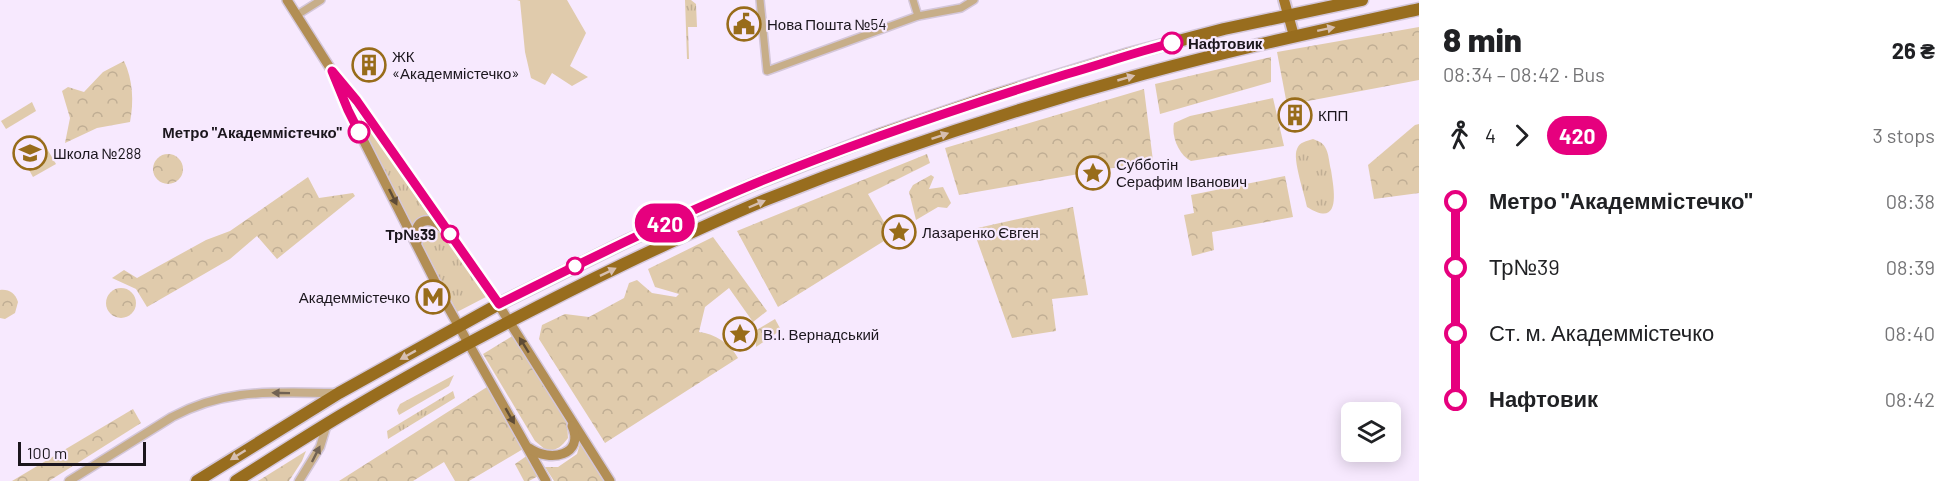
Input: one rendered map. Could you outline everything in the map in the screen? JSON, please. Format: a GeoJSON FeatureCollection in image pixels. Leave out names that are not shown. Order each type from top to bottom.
{"type":"FeatureCollection","features":[{"type":"Feature","properties":{"kind":"highway"},"geometry":{"type":"LineString","coordinates":[[197,481],[339,393],[499,304],[664,224],[754,184],[879,135],[1129,54],[1224,29],[1362,0]]}},
{"type":"Feature","properties":{"kind":"highway"},"geometry":{"type":"LineString","coordinates":[[236,481],[327,424],[468,343],[591,280],[763,201],[885,155],[1075,93],[1144,73],[1294,36],[1419,9]]}},
{"type":"Feature","properties":{"kind":"main road"},"geometry":{"type":"LineString","coordinates":[[287,0],[332,71],[357,101],[499,304],[610,481]]}},
{"type":"Feature","properties":{"kind":"main road"},"geometry":{"type":"LineString","coordinates":[[1284,0],[1294,36]]}},
{"type":"Feature","properties":{"kind":"main road"},"geometry":{"type":"LineString","coordinates":[[332,71],[348,110],[417,246],[468,343],[546,481]]}},
{"type":"Feature","properties":{"kind":"main road"},"geometry":{"type":"LineString","coordinates":[[417,246],[416,230],[425,221],[436,221],[452,237]]}},
{"type":"Feature","properties":{"kind":"main road"},"geometry":{"type":"LineString","coordinates":[[529,448],[541,456],[558,456],[565,453],[574,440],[574,431],[568,416]]}},
{"type":"Feature","properties":{"kind":"street"},"geometry":{"type":"LineString","coordinates":[[297,15],[321,0]]}},
{"type":"Feature","properties":{"kind":"street"},"geometry":{"type":"LineString","coordinates":[[760,0],[767,71],[918,16],[960,8],[974,0]]}},
{"type":"Feature","properties":{"kind":"street"},"geometry":{"type":"LineString","coordinates":[[913,0],[918,16]]}},
{"type":"Feature","properties":{"kind":"street"},"geometry":{"type":"LineString","coordinates":[[69,481],[172,417],[216,398],[263,393],[339,393]]}},
{"type":"Feature","properties":{"kind":"street"},"geometry":{"type":"LineString","coordinates":[[299,481],[320,447],[327,424]]}},
{"type":"Feature","properties":{"kind":"green space"},"geometry":{"type":"Polygon","coordinates":[[[517,0],[567,0],[586,33],[570,66],[588,77],[572,86],[552,73],[545,85],[531,78],[525,52],[520,1],[517,0]]]}},
{"type":"Feature","properties":{"kind":"green space"},"geometry":{"type":"Polygon","coordinates":[[[685,0],[691,0],[696,4],[697,27],[688,27],[689,59],[687,59],[685,0]]]}},
{"type":"Feature","properties":{"kind":"green space"},"geometry":{"type":"Polygon","coordinates":[[[1419,27],[1419,80],[1287,105],[1277,52],[1419,27]]]}},
{"type":"Feature","properties":{"kind":"green space"},"geometry":{"type":"Polygon","coordinates":[[[1271,57],[1271,82],[1160,114],[1155,84],[1271,57]]]}},
{"type":"Feature","properties":{"kind":"green space"},"geometry":{"type":"Polygon","coordinates":[[[124,61],[132,91],[130,122],[97,128],[65,143],[70,118],[62,91],[68,87],[84,92],[103,72],[124,61]]]}},
{"type":"Feature","properties":{"kind":"green space"},"geometry":{"type":"Polygon","coordinates":[[[1144,89],[1153,161],[959,195],[945,148],[1144,89]]]}},
{"type":"Feature","properties":{"kind":"green space"},"geometry":{"type":"Polygon","coordinates":[[[1273,98],[1284,146],[1191,161],[1177,145],[1174,123],[1190,116],[1273,98]]]}},
{"type":"Feature","properties":{"kind":"green space"},"geometry":{"type":"Polygon","coordinates":[[[32,102],[36,111],[6,129],[1,121],[32,102]]]}},
{"type":"Feature","properties":{"kind":"green space"},"geometry":{"type":"Polygon","coordinates":[[[359,117],[365,121],[429,216],[420,218],[413,226],[359,123],[359,117]]]}},
{"type":"Feature","properties":{"kind":"green space"},"geometry":{"type":"Polygon","coordinates":[[[1419,124],[1419,193],[1374,199],[1368,165],[1419,124]]]}},
{"type":"Feature","properties":{"kind":"green space"},"geometry":{"type":"Polygon","coordinates":[[[40,137],[56,164],[33,177],[18,150],[40,137]]]}},
{"type":"Feature","properties":{"kind":"green space"},"geometry":{"type":"Polygon","coordinates":[[[1313,139],[1325,147],[1331,170],[1334,196],[1331,210],[1326,213],[1318,213],[1307,207],[1297,169],[1298,147],[1303,142],[1313,139]]]}},
{"type":"Feature","properties":{"kind":"green space"},"geometry":{"type":"Polygon","coordinates":[[[168,154],[178,159],[183,169],[178,179],[168,184],[158,179],[153,169],[158,159],[168,154]]]}},
{"type":"Feature","properties":{"kind":"green space"},"geometry":{"type":"Polygon","coordinates":[[[927,154],[930,163],[868,194],[892,236],[778,307],[737,231],[927,154]]]}},
{"type":"Feature","properties":{"kind":"green space"},"geometry":{"type":"Polygon","coordinates":[[[931,175],[934,177],[929,189],[943,187],[951,203],[947,208],[938,207],[916,220],[909,192],[913,185],[931,175]]]}},
{"type":"Feature","properties":{"kind":"green space"},"geometry":{"type":"Polygon","coordinates":[[[1285,176],[1293,217],[1212,232],[1214,250],[1192,256],[1184,215],[1194,213],[1191,195],[1285,176]]]}},
{"type":"Feature","properties":{"kind":"green space"},"geometry":{"type":"Polygon","coordinates":[[[308,177],[319,198],[353,193],[355,196],[277,259],[257,236],[230,259],[147,307],[136,289],[112,278],[124,270],[137,278],[206,240],[230,231],[308,177]]]}},
{"type":"Feature","properties":{"kind":"green space"},"geometry":{"type":"Polygon","coordinates":[[[1073,207],[1088,295],[1052,299],[1056,331],[1012,338],[973,229],[1073,207]]]}},
{"type":"Feature","properties":{"kind":"green space"},"geometry":{"type":"Polygon","coordinates":[[[431,228],[443,234],[486,297],[457,312],[423,246],[422,235],[431,228]]]}},
{"type":"Feature","properties":{"kind":"green space"},"geometry":{"type":"Polygon","coordinates":[[[713,237],[767,311],[753,322],[729,288],[705,307],[699,332],[722,340],[738,358],[605,443],[539,339],[542,325],[565,314],[589,317],[624,298],[629,283],[637,280],[652,293],[676,297],[679,294],[655,287],[648,269],[713,237]]]}},
{"type":"Feature","properties":{"kind":"green space"},"geometry":{"type":"Polygon","coordinates":[[[121,288],[131,293],[136,303],[131,313],[121,318],[111,313],[106,303],[111,293],[121,288]]]}},
{"type":"Feature","properties":{"kind":"green space"},"geometry":{"type":"Polygon","coordinates":[[[0,290],[11,292],[18,302],[15,313],[5,319],[0,318],[0,290]]]}},
{"type":"Feature","properties":{"kind":"green space"},"geometry":{"type":"Polygon","coordinates":[[[775,319],[781,330],[756,347],[755,331],[775,319]]]}},
{"type":"Feature","properties":{"kind":"green space"},"geometry":{"type":"Polygon","coordinates":[[[514,335],[567,421],[568,438],[554,450],[547,451],[535,441],[483,354],[514,335]]]}},
{"type":"Feature","properties":{"kind":"green space"},"geometry":{"type":"Polygon","coordinates":[[[454,375],[449,386],[399,415],[397,410],[400,404],[454,375]]]}},
{"type":"Feature","properties":{"kind":"green space"},"geometry":{"type":"Polygon","coordinates":[[[487,387],[523,449],[469,481],[455,481],[444,462],[413,481],[339,481],[487,387]]]}},
{"type":"Feature","properties":{"kind":"green space"},"geometry":{"type":"Polygon","coordinates":[[[453,391],[455,398],[388,439],[387,431],[453,391]]]}},
{"type":"Feature","properties":{"kind":"green space"},"geometry":{"type":"Polygon","coordinates":[[[133,409],[141,423],[49,481],[12,481],[133,409]]]}},
{"type":"Feature","properties":{"kind":"green space"},"geometry":{"type":"Polygon","coordinates":[[[581,440],[606,481],[554,481],[545,467],[558,467],[577,454],[581,440]]]}},
{"type":"Feature","properties":{"kind":"green space"},"geometry":{"type":"Polygon","coordinates":[[[306,451],[289,481],[258,481],[306,451]]]}},
{"type":"Feature","properties":{"kind":"green space"},"geometry":{"type":"Polygon","coordinates":[[[528,455],[540,475],[524,481],[515,464],[528,455]]]}},
{"type":"Feature","properties":{"kind":"bus line","name":"420"},"geometry":{"type":"LineString","coordinates":[[359,132],[332,71],[357,101],[499,304],[647,231],[754,184],[879,135],[1129,54],[1172,43]]}},
{"type":"Feature","properties":{"kind":"place","name":"Нова Пошта №54"},"geometry":{"type":"Point","coordinates":[744,24]}},
{"type":"Feature","properties":{"kind":"place","name":"Нафтовик"},"geometry":{"type":"Point","coordinates":[1172,43]}},
{"type":"Feature","properties":{"kind":"place","name":"ЖК «Академмістечко»"},"geometry":{"type":"Point","coordinates":[369,65]}},
{"type":"Feature","properties":{"kind":"place","name":"КПП"},"geometry":{"type":"Point","coordinates":[1295,115]}},
{"type":"Feature","properties":{"kind":"place","name":"Метро \"Академмістечко\""},"geometry":{"type":"Point","coordinates":[359,132]}},
{"type":"Feature","properties":{"kind":"place","name":"Школа №288"},"geometry":{"type":"Point","coordinates":[30,153]}},
{"type":"Feature","properties":{"kind":"place","name":"Субботін Серафим Іванович"},"geometry":{"type":"Point","coordinates":[1093,173]}},
{"type":"Feature","properties":{"kind":"place","name":"Лазаренко Євген"},"geometry":{"type":"Point","coordinates":[899,232]}},
{"type":"Feature","properties":{"kind":"place","name":"Тр№39"},"geometry":{"type":"Point","coordinates":[450,234]}},
{"type":"Feature","properties":{"kind":"place","name":"Академмістечко"},"geometry":{"type":"Point","coordinates":[433,297]}},
{"type":"Feature","properties":{"kind":"place","name":"В.І. Вернадський"},"geometry":{"type":"Point","coordinates":[740,334]}}]}
